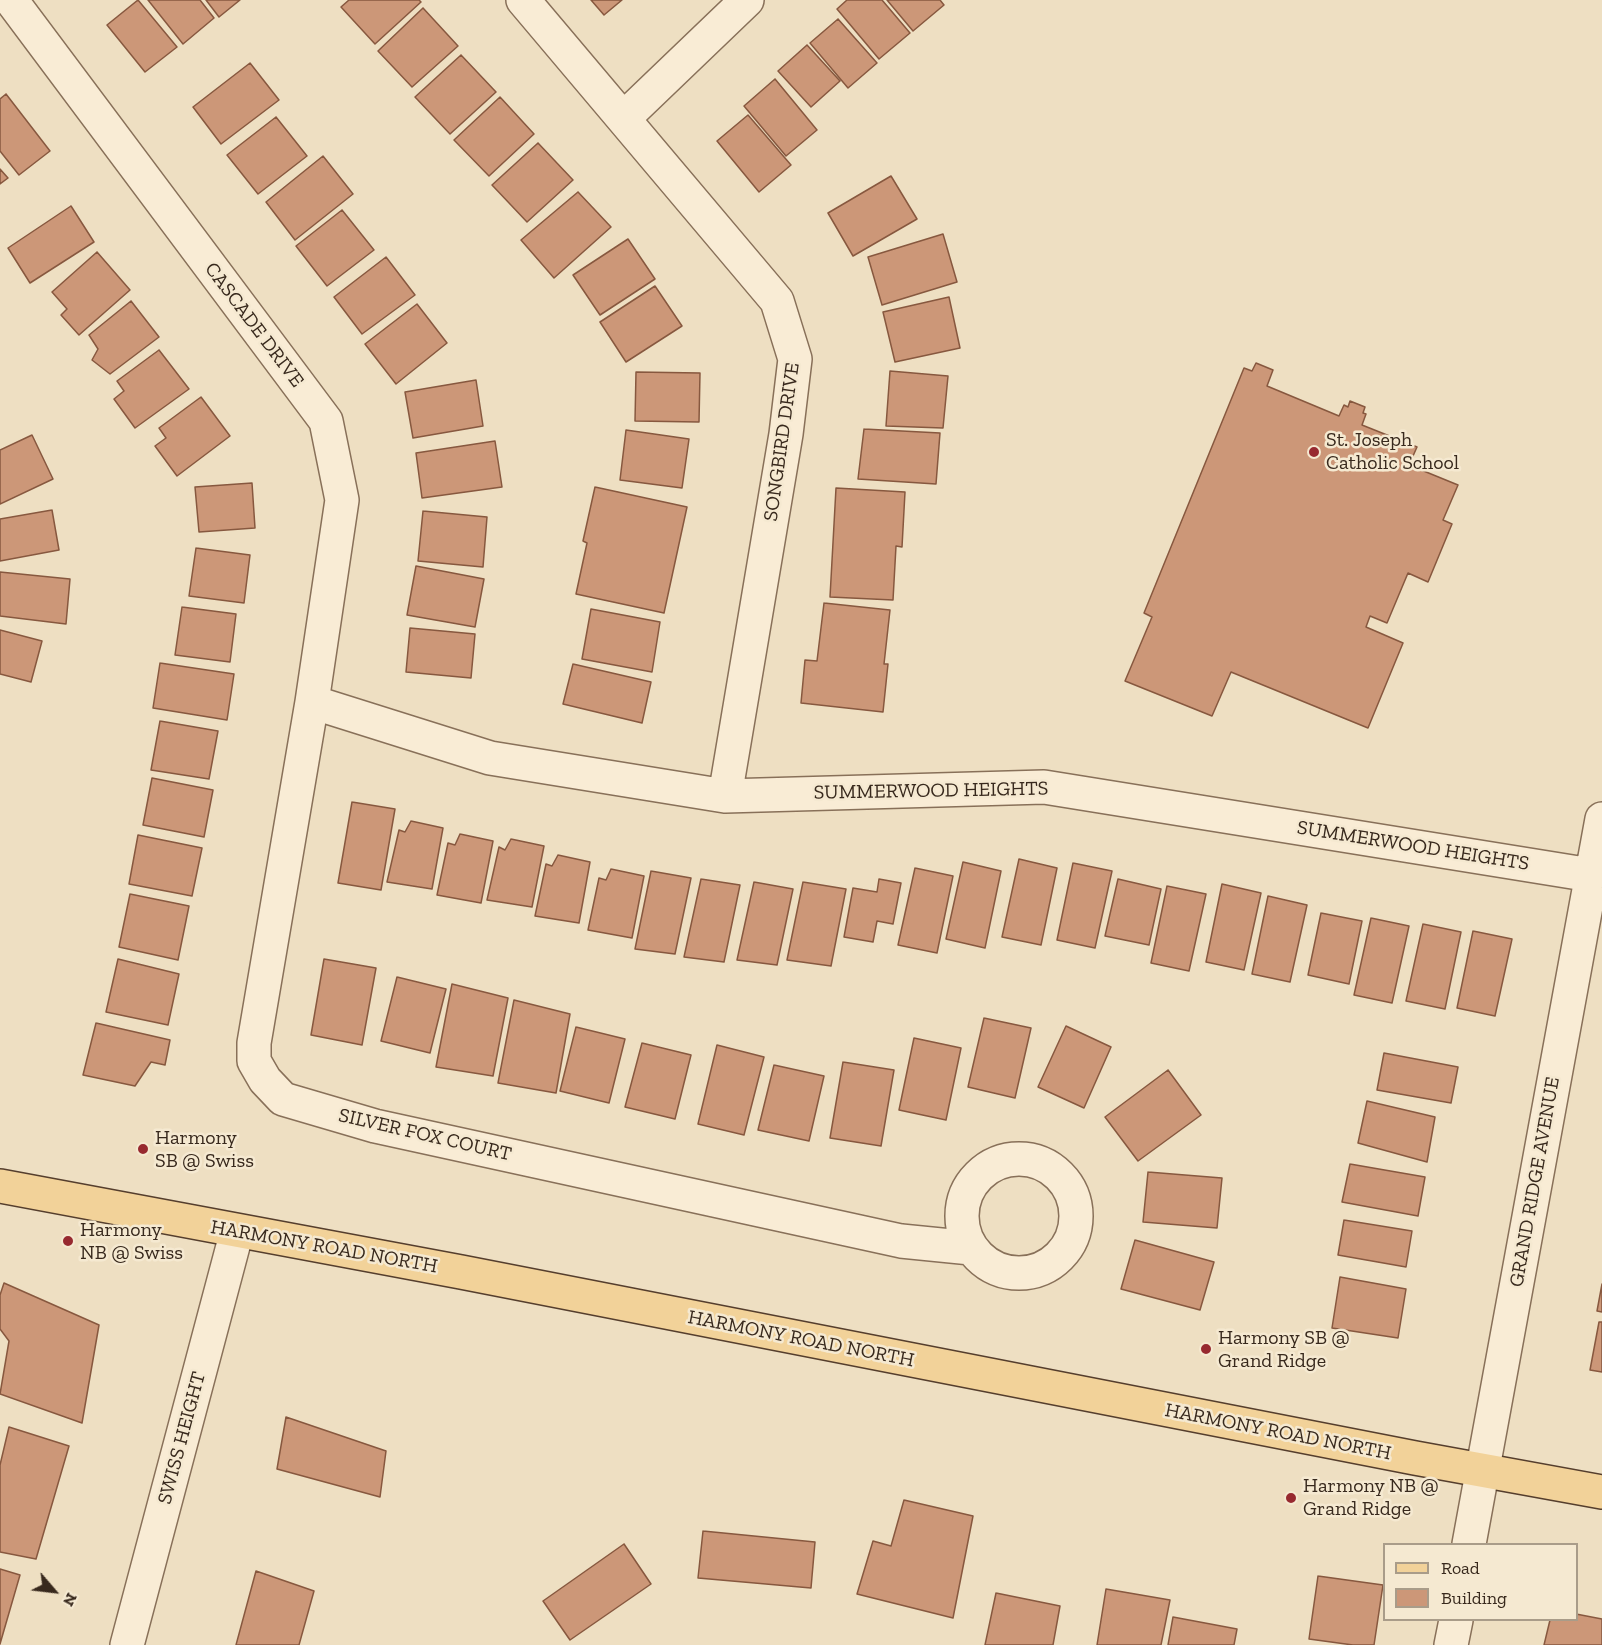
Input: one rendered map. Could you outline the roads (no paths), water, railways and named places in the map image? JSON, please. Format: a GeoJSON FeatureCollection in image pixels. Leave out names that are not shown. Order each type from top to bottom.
{"type":"FeatureCollection","features":[{"type":"Feature","properties":{"kind":"main road","name":"HARMONY ROAD NORTH"},"geometry":{"type":"LineString","coordinates":[[0,1186],[461,1272],[1483,1471],[1602,1492]]}},
{"type":"Feature","properties":{"kind":"street","name":"CASCADE DRIVE"},"geometry":{"type":"LineString","coordinates":[[11,0],[326,421],[342,500],[312,702]]}},
{"type":"Feature","properties":{"kind":"street","name":"SONGBIRD DRIVE"},"geometry":{"type":"LineString","coordinates":[[523,0],[777,301],[795,359],[786,434],[725,796]]}},
{"type":"Feature","properties":{"kind":"street"},"geometry":{"type":"LineString","coordinates":[[624,118],[747,0]]}},
{"type":"Feature","properties":{"kind":"street","name":"SUMMERWOOD HEIGHTS"},"geometry":{"type":"LineString","coordinates":[[312,702],[490,758],[725,796],[1044,787],[1591,875]]}},
{"type":"Feature","properties":{"kind":"street","name":"SILVER FOX COURT"},"geometry":{"type":"LineString","coordinates":[[312,702],[254,1043],[254,1062],[265,1080],[283,1099],[375,1126],[901,1241],[971,1248]]}},
{"type":"Feature","properties":{"kind":"street","name":"GRAND RIDGE AVENUE"},"geometry":{"type":"LineString","coordinates":[[1469,1543],[1602,819]]}},
{"type":"Feature","properties":{"kind":"street","name":"SWISS HEIGHT"},"geometry":{"type":"LineString","coordinates":[[127,1645],[237,1231]]}},
{"type":"Feature","properties":{"kind":"street"},"geometry":{"type":"LineString","coordinates":[[1451,1645],[1456,1621]]}},
{"type":"Feature","properties":{"kind":"place","name":"St. Joseph Catholic School"},"geometry":{"type":"Point","coordinates":[1314,452]}},
{"type":"Feature","properties":{"kind":"place","name":"Harmony SB @ Swiss"},"geometry":{"type":"Point","coordinates":[143,1149]}},
{"type":"Feature","properties":{"kind":"place","name":"Harmony NB @ Swiss"},"geometry":{"type":"Point","coordinates":[68,1241]}},
{"type":"Feature","properties":{"kind":"place","name":"Harmony SB @ Grand Ridge"},"geometry":{"type":"Point","coordinates":[1206,1349]}},
{"type":"Feature","properties":{"kind":"place","name":"Harmony NB @ Grand Ridge"},"geometry":{"type":"Point","coordinates":[1291,1498]}}]}
